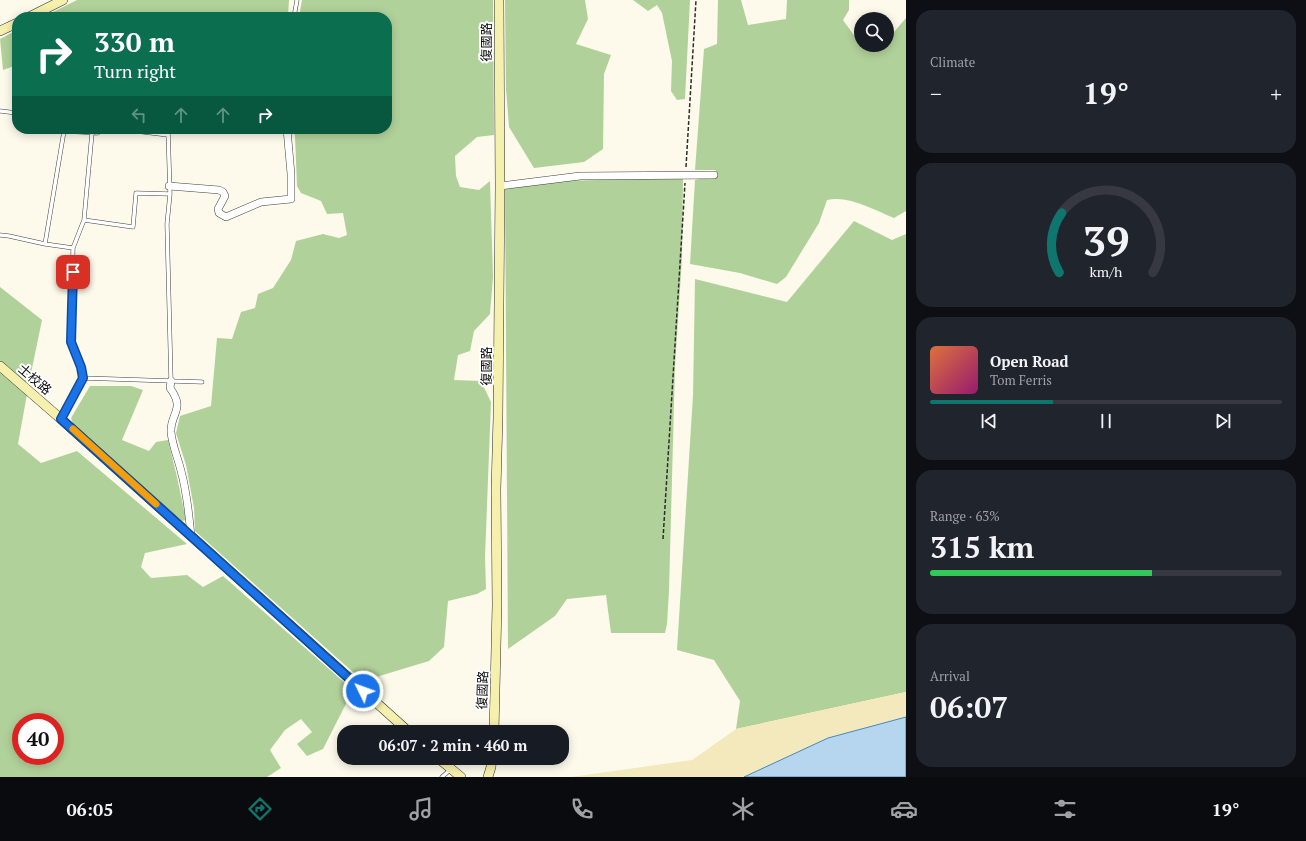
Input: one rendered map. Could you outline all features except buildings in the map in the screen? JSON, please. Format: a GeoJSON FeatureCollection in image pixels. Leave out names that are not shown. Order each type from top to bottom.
{"type":"FeatureCollection","features":[{"type":"Feature","properties":{"kind":"street"},"geometry":{"type":"LineString","coordinates":[[39,12],[63,0]]}},
{"type":"Feature","properties":{"kind":"street","name":"復國路"},"geometry":{"type":"LineString","coordinates":[[494,725],[497,605],[496,489],[500,186],[499,0]]}},
{"type":"Feature","properties":{"kind":"street"},"geometry":{"type":"LineString","coordinates":[[0,31],[12,25]]}},
{"type":"Feature","properties":{"kind":"street"},"geometry":{"type":"LineString","coordinates":[[169,190],[219,190],[223,192],[225,196],[218,209],[219,212],[226,217],[261,202],[291,199],[291,174],[287,134]]}},
{"type":"Feature","properties":{"kind":"street"},"geometry":{"type":"LineString","coordinates":[[500,186],[580,176],[714,175]]}},
{"type":"Feature","properties":{"kind":"street","name":"士校路"},"geometry":{"type":"LineString","coordinates":[[0,366],[401,725]]}},
{"type":"Feature","properties":{"kind":"street"},"geometry":{"type":"LineString","coordinates":[[171,381],[170,388],[176,395],[178,404],[171,429],[171,436],[182,473],[191,536]]}},
{"type":"Feature","properties":{"kind":"street"},"geometry":{"type":"LineString","coordinates":[[447,765],[461,777]]}},
{"type":"Feature","properties":{"kind":"street"},"geometry":{"type":"LineString","coordinates":[[488,777],[491,765]]}},
{"type":"Feature","properties":{"kind":"lane"},"geometry":{"type":"LineString","coordinates":[[295,12],[297,0]]}},
{"type":"Feature","properties":{"kind":"lane"},"geometry":{"type":"LineString","coordinates":[[0,111],[12,112]]}},
{"type":"Feature","properties":{"kind":"lane"},"geometry":{"type":"LineString","coordinates":[[45,244],[63,134]]}},
{"type":"Feature","properties":{"kind":"lane"},"geometry":{"type":"LineString","coordinates":[[61,419],[83,378],[81,367],[71,342],[73,248],[84,220],[92,134]]}},
{"type":"Feature","properties":{"kind":"lane"},"geometry":{"type":"LineString","coordinates":[[160,134],[168,135],[169,190],[167,224],[171,381]]}},
{"type":"Feature","properties":{"kind":"lane"},"geometry":{"type":"LineString","coordinates":[[84,220],[133,227],[136,193],[169,190]]}},
{"type":"Feature","properties":{"kind":"lane"},"geometry":{"type":"LineString","coordinates":[[0,235],[73,248]]}},
{"type":"Feature","properties":{"kind":"lane"},"geometry":{"type":"LineString","coordinates":[[83,378],[202,382]]}},
{"type":"Feature","properties":{"kind":"lane"},"geometry":{"type":"LineString","coordinates":[[442,777],[451,768]]}},
{"type":"Feature","properties":{"kind":"path"},"geometry":{"type":"LineString","coordinates":[[663,539],[696,0]]}},
{"type":"Feature","properties":{"kind":"green space"},"geometry":{"type":"Polygon","coordinates":[[[77,0],[289,0],[288,12],[53,12],[77,0]]]}},
{"type":"Feature","properties":{"kind":"green space"},"geometry":{"type":"Polygon","coordinates":[[[302,0],[493,0],[494,135],[477,137],[455,156],[456,176],[460,187],[479,190],[490,181],[493,277],[490,314],[474,331],[470,351],[458,355],[454,380],[481,381],[491,402],[485,557],[486,589],[477,594],[448,601],[444,647],[429,661],[363,681],[195,531],[194,508],[186,465],[176,433],[180,416],[211,406],[217,338],[232,339],[241,312],[255,308],[258,294],[273,288],[291,260],[296,241],[323,234],[339,238],[347,235],[343,213],[327,214],[321,201],[301,193],[297,186],[294,134],[392,134],[392,12],[300,12],[302,0]]]}},
{"type":"Feature","properties":{"kind":"green space"},"geometry":{"type":"Polygon","coordinates":[[[505,0],[585,0],[588,19],[576,44],[611,55],[604,74],[603,149],[584,162],[534,168],[509,127],[506,89],[505,0]]]}},
{"type":"Feature","properties":{"kind":"green space"},"geometry":{"type":"Polygon","coordinates":[[[633,0],[690,0],[685,99],[677,100],[671,91],[672,61],[662,13],[657,5],[648,11],[633,0]]]}},
{"type":"Feature","properties":{"kind":"green space"},"geometry":{"type":"Polygon","coordinates":[[[718,0],[741,0],[748,25],[786,19],[787,0],[849,0],[849,10],[843,20],[854,35],[854,52],[894,52],[894,32],[906,18],[906,211],[894,218],[853,201],[835,199],[827,200],[819,223],[786,277],[777,284],[740,273],[690,264],[695,180],[716,176],[716,170],[695,170],[704,49],[717,44],[718,0]]]}},
{"type":"Feature","properties":{"kind":"green space"},"geometry":{"type":"Polygon","coordinates":[[[12,33],[12,67],[3,70],[0,39],[12,33]]]}},
{"type":"Feature","properties":{"kind":"green space"},"geometry":{"type":"Polygon","coordinates":[[[683,178],[682,258],[675,366],[669,591],[665,633],[611,633],[606,595],[567,599],[555,616],[508,649],[505,188],[554,181],[683,178]]]}},
{"type":"Feature","properties":{"kind":"green space"},"geometry":{"type":"Polygon","coordinates":[[[854,221],[892,240],[906,234],[906,692],[736,729],[740,701],[714,660],[677,650],[693,395],[695,279],[787,302],[854,221]]]}},
{"type":"Feature","properties":{"kind":"green space"},"geometry":{"type":"Polygon","coordinates":[[[0,287],[42,320],[18,444],[41,463],[77,451],[187,544],[145,553],[141,567],[151,578],[187,575],[203,587],[223,576],[353,690],[323,749],[307,756],[297,744],[312,732],[301,719],[285,730],[270,750],[281,768],[267,777],[0,777],[0,287]]]}},
{"type":"Feature","properties":{"kind":"green space"},"geometry":{"type":"Polygon","coordinates":[[[90,386],[131,386],[143,390],[122,440],[149,451],[156,442],[168,440],[186,520],[182,521],[74,426],[71,418],[90,386]]]}},
{"type":"Feature","properties":{"kind":"sand"},"geometry":{"type":"Polygon","coordinates":[[[906,692],[906,777],[571,777],[692,760],[736,729],[906,692]]]}},
{"type":"Feature","properties":{"kind":"water"},"geometry":{"type":"Polygon","coordinates":[[[906,717],[906,777],[744,777],[828,738],[906,717]]]}},
{"type":"Feature","properties":{"kind":"slow traffic"},"geometry":{"type":"LineString","coordinates":[[73,429],[156,504]]}},
{"type":"Feature","properties":{"kind":"route"},"geometry":{"type":"LineString","coordinates":[[73,272],[71,342],[81,367],[83,378],[61,419],[363,691]]}}]}
